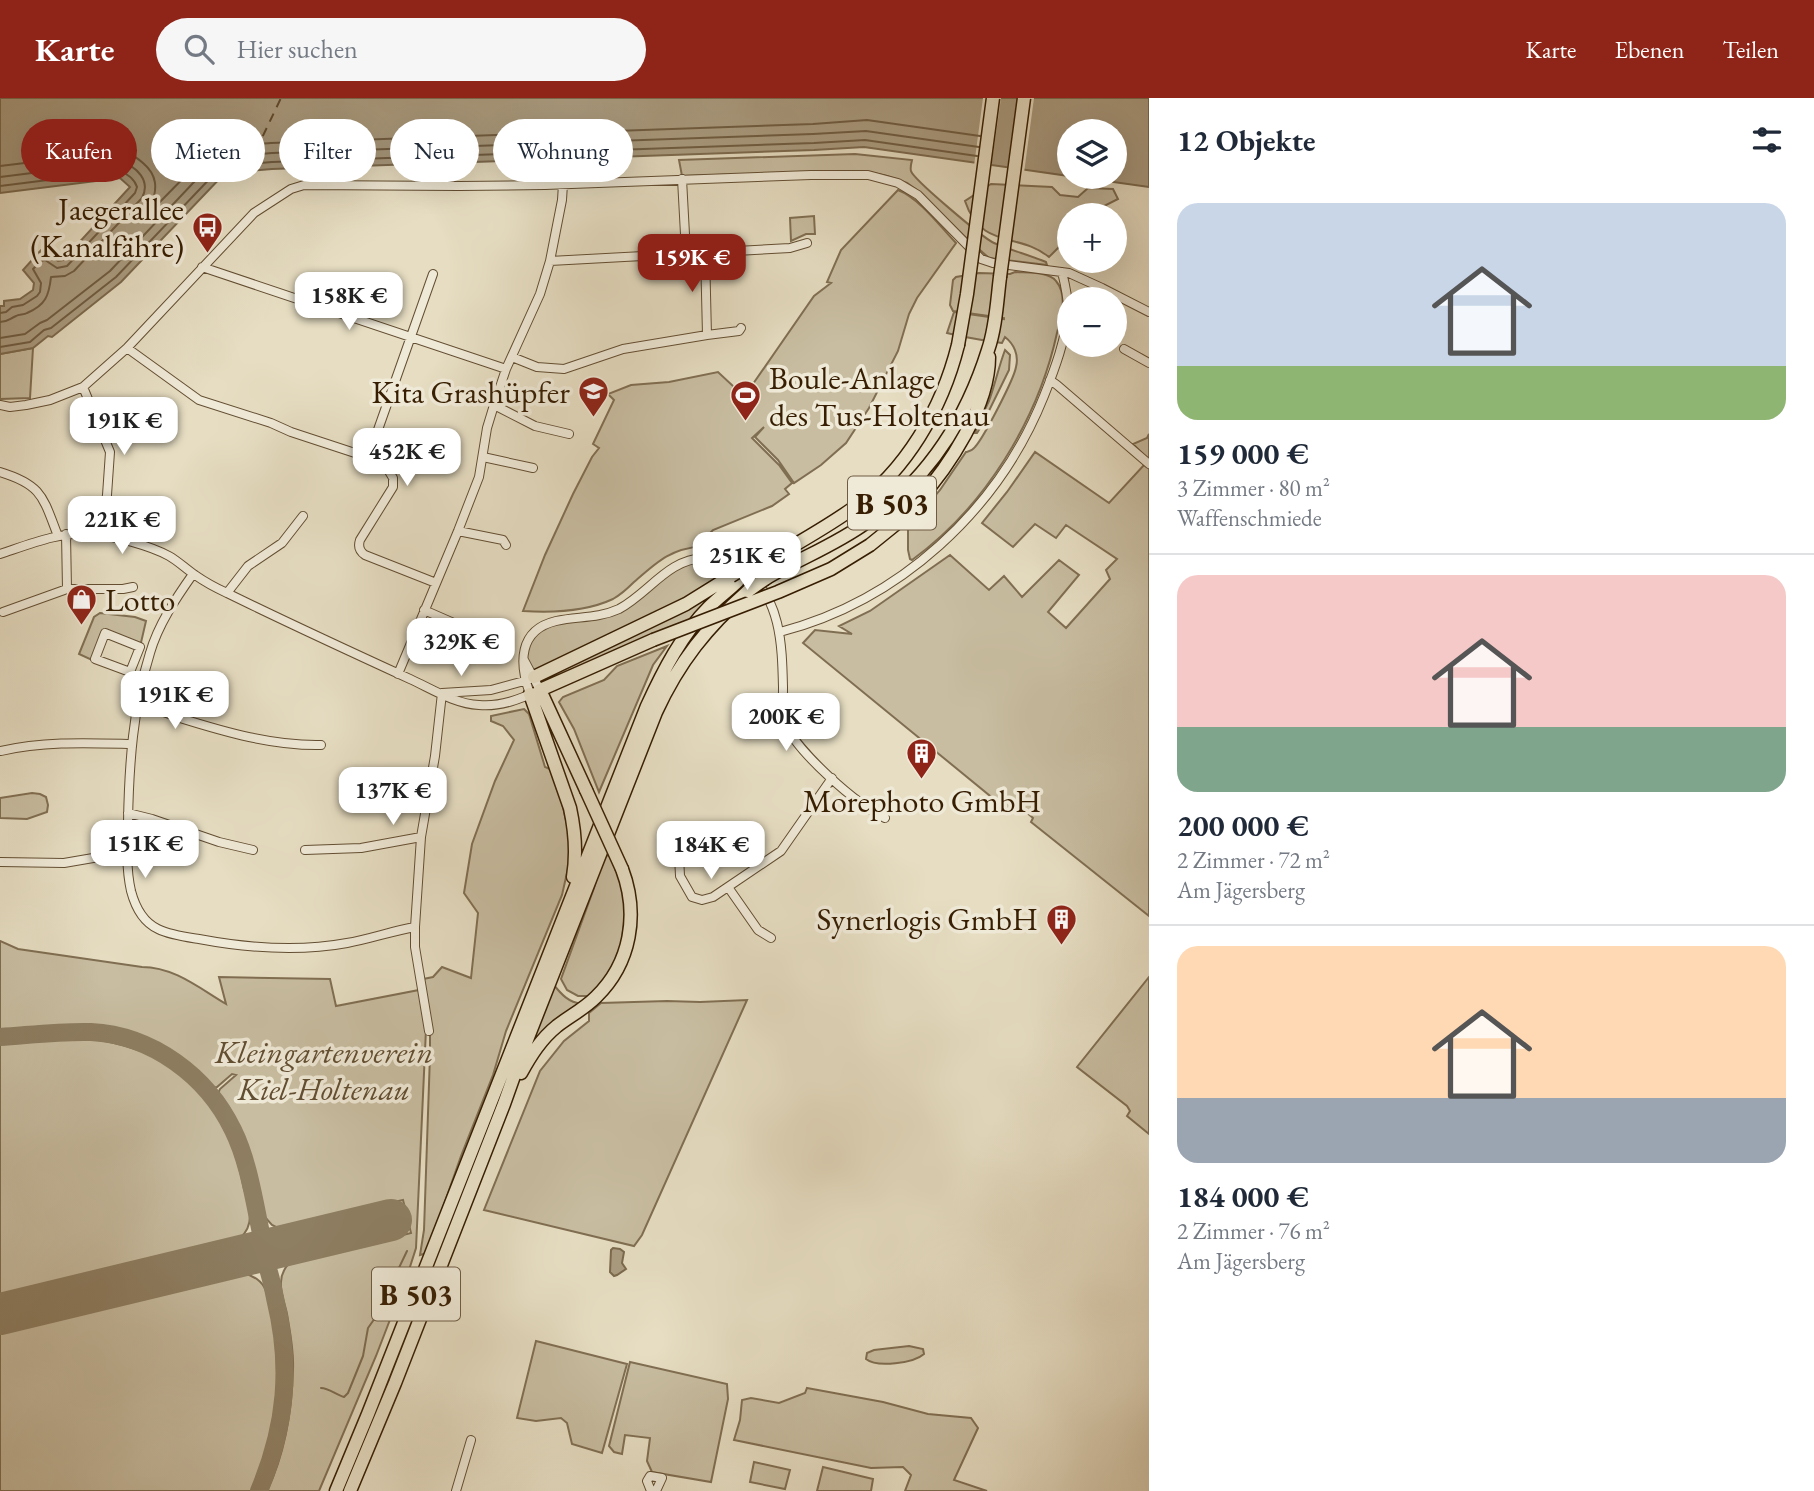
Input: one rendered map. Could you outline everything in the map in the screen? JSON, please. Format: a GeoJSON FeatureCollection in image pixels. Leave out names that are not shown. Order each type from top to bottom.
{"type":"FeatureCollection","features":[{"type":"Feature","properties":{"kind":"highway","name":"B 503"},"geometry":{"type":"LineString","coordinates":[[336,1491],[373,1404],[630,745],[656,686],[682,641],[735,578],[852,509],[886,480],[929,421],[943,392],[958,345],[967,294],[993,98]]}},
{"type":"Feature","properties":{"kind":"highway","name":"B 503"},"geometry":{"type":"LineString","coordinates":[[535,692],[653,640],[831,569],[870,545],[895,524],[939,478],[969,426],[987,381],[988,350],[1024,98]]}},
{"type":"Feature","properties":{"kind":"highway","name":"B 503"},"geometry":{"type":"LineString","coordinates":[[350,1491],[395,1383],[635,762],[676,672],[711,626],[748,591],[867,523],[928,467],[961,417],[988,350]]}},
{"type":"Feature","properties":{"kind":"highway"},"geometry":{"type":"LineString","coordinates":[[530,679],[735,578]]}},
{"type":"Feature","properties":{"kind":"highway"},"geometry":{"type":"LineString","coordinates":[[535,692],[575,827],[576,856],[562,918]]}},
{"type":"Feature","properties":{"kind":"highway"},"geometry":{"type":"LineString","coordinates":[[504,1104],[535,1049],[556,1027],[598,996],[609,983],[619,967],[629,939],[632,915],[629,891],[622,869],[586,790],[535,692]]}},
{"type":"Feature","properties":{"kind":"street"},"geometry":{"type":"LineString","coordinates":[[0,405],[18,406],[50,400],[83,387],[127,348],[254,213],[297,186],[563,184],[868,175],[885,178],[918,195],[981,259],[1057,271]]}},
{"type":"Feature","properties":{"kind":"street"},"geometry":{"type":"LineString","coordinates":[[682,179],[686,253]]}},
{"type":"Feature","properties":{"kind":"street"},"geometry":{"type":"LineString","coordinates":[[398,674],[479,477],[487,428],[494,405],[506,369],[540,294],[550,261],[563,184]]}},
{"type":"Feature","properties":{"kind":"street"},"geometry":{"type":"LineString","coordinates":[[550,261],[790,248],[807,243]]}},
{"type":"Feature","properties":{"kind":"street"},"geometry":{"type":"LineString","coordinates":[[705,252],[707,335]]}},
{"type":"Feature","properties":{"kind":"street"},"geometry":{"type":"LineString","coordinates":[[202,267],[506,369]]}},
{"type":"Feature","properties":{"kind":"street"},"geometry":{"type":"LineString","coordinates":[[780,632],[821,620],[871,596],[910,570],[948,537],[1001,476],[1037,414],[1059,354],[1068,310],[1061,273]]}},
{"type":"Feature","properties":{"kind":"street"},"geometry":{"type":"LineString","coordinates":[[1066,273],[1075,275],[1149,312]]}},
{"type":"Feature","properties":{"kind":"street"},"geometry":{"type":"LineString","coordinates":[[368,458],[433,274]]}},
{"type":"Feature","properties":{"kind":"street"},"geometry":{"type":"LineString","coordinates":[[512,357],[537,368],[565,369],[624,349],[739,331],[741,328]]}},
{"type":"Feature","properties":{"kind":"street"},"geometry":{"type":"LineString","coordinates":[[127,348],[199,400],[368,458],[387,468],[393,478],[393,484],[360,540],[360,550],[365,555],[436,583]]}},
{"type":"Feature","properties":{"kind":"street"},"geometry":{"type":"LineString","coordinates":[[1127,351],[1149,363]]}},
{"type":"Feature","properties":{"kind":"street"},"geometry":{"type":"LineString","coordinates":[[1050,380],[1149,464]]}},
{"type":"Feature","properties":{"kind":"street"},"geometry":{"type":"LineString","coordinates":[[83,387],[110,452],[106,505],[100,535]]}},
{"type":"Feature","properties":{"kind":"street"},"geometry":{"type":"LineString","coordinates":[[494,405],[536,426],[569,434]]}},
{"type":"Feature","properties":{"kind":"street"},"geometry":{"type":"LineString","coordinates":[[483,457],[533,468]]}},
{"type":"Feature","properties":{"kind":"street"},"geometry":{"type":"LineString","coordinates":[[0,472],[20,479],[37,492],[48,507],[62,535],[67,589]]}},
{"type":"Feature","properties":{"kind":"street"},"geometry":{"type":"LineString","coordinates":[[227,593],[248,566],[282,543],[303,516]]}},
{"type":"Feature","properties":{"kind":"street"},"geometry":{"type":"LineString","coordinates":[[458,531],[503,540],[506,545]]}},
{"type":"Feature","properties":{"kind":"street"},"geometry":{"type":"LineString","coordinates":[[0,554],[62,535],[100,535],[162,553],[227,593],[305,631],[460,703],[480,705],[503,704],[535,692],[524,653],[527,642],[545,625],[561,620],[601,616],[620,608],[679,563],[706,557],[727,561],[754,578],[764,590],[774,614],[780,632],[783,705],[790,736],[832,778],[873,813],[885,818]]}},
{"type":"Feature","properties":{"kind":"street"},"geometry":{"type":"LineString","coordinates":[[193,574],[155,637],[142,682],[132,744],[128,852],[132,891],[142,915],[155,927],[171,933],[222,943],[269,947],[302,948],[345,944],[415,927]]}},
{"type":"Feature","properties":{"kind":"street"},"geometry":{"type":"LineString","coordinates":[[3,612],[67,589],[133,587]]}},
{"type":"Feature","properties":{"kind":"street"},"geometry":{"type":"LineString","coordinates":[[424,610],[472,631]]}},
{"type":"Feature","properties":{"kind":"street"},"geometry":{"type":"LineString","coordinates":[[105,633],[140,647],[130,672],[95,659],[105,633]]}},
{"type":"Feature","properties":{"kind":"street"},"geometry":{"type":"LineString","coordinates":[[442,693],[491,691],[530,679]]}},
{"type":"Feature","properties":{"kind":"street"},"geometry":{"type":"LineString","coordinates":[[429,1031],[415,947],[415,927],[421,836],[435,756],[442,693]]}},
{"type":"Feature","properties":{"kind":"street"},"geometry":{"type":"LineString","coordinates":[[138,704],[244,736],[300,745],[321,745]]}},
{"type":"Feature","properties":{"kind":"street"},"geometry":{"type":"LineString","coordinates":[[1,751],[47,743],[132,744]]}},
{"type":"Feature","properties":{"kind":"street"},"geometry":{"type":"LineString","coordinates":[[679,856],[680,878],[692,897],[698,900],[708,899],[781,851],[832,778]]}},
{"type":"Feature","properties":{"kind":"street"},"geometry":{"type":"LineString","coordinates":[[128,813],[253,850]]}},
{"type":"Feature","properties":{"kind":"street"},"geometry":{"type":"LineString","coordinates":[[305,850],[361,848],[421,836]]}},
{"type":"Feature","properties":{"kind":"street"},"geometry":{"type":"LineString","coordinates":[[0,862],[64,863],[128,852]]}},
{"type":"Feature","properties":{"kind":"street"},"geometry":{"type":"LineString","coordinates":[[728,887],[758,930],[771,939]]}},
{"type":"Feature","properties":{"kind":"street"},"geometry":{"type":"LineString","coordinates":[[456,1491],[471,1440]]}},
{"type":"Feature","properties":{"kind":"green space"},"geometry":{"type":"Polygon","coordinates":[[[855,154],[912,160],[911,170],[915,176],[977,231],[994,243],[1046,262],[1047,265],[989,258],[921,193],[907,183],[887,176],[842,171],[682,176],[679,160],[855,154]]]}},
{"type":"Feature","properties":{"kind":"green space"},"geometry":{"type":"Polygon","coordinates":[[[991,184],[1052,187],[1060,195],[1078,197],[1087,189],[1113,189],[1118,199],[1110,203],[1057,203],[1057,249],[1049,257],[1037,249],[991,234],[972,216],[965,201],[991,184]]]}},
{"type":"Feature","properties":{"kind":"green space"},"geometry":{"type":"Polygon","coordinates":[[[898,190],[921,206],[956,243],[917,298],[909,314],[898,351],[869,408],[846,443],[821,465],[794,483],[778,460],[755,437],[764,427],[752,438],[779,465],[792,483],[785,489],[789,494],[772,506],[713,530],[705,538],[703,546],[665,557],[613,599],[569,611],[523,611],[573,494],[599,448],[593,444],[614,400],[608,394],[631,385],[669,382],[718,372],[746,394],[814,296],[831,283],[827,282],[841,250],[898,190]]]}},
{"type":"Feature","properties":{"kind":"green space"},"geometry":{"type":"Polygon","coordinates":[[[814,216],[815,234],[806,234],[791,241],[790,218],[814,216]]]}},
{"type":"Feature","properties":{"kind":"green space"},"geometry":{"type":"Polygon","coordinates":[[[979,273],[1037,273],[1052,278],[1060,287],[1057,287],[1057,332],[1048,366],[1022,429],[985,488],[938,539],[912,560],[908,550],[908,528],[940,490],[966,452],[973,449],[979,441],[1005,395],[1017,363],[1015,350],[1005,337],[1002,343],[947,333],[954,312],[1004,319],[953,311],[950,305],[953,280],[956,277],[979,273]]]}},
{"type":"Feature","properties":{"kind":"green space"},"geometry":{"type":"Polygon","coordinates":[[[33,348],[30,398],[0,399],[0,354],[33,348]]]}},
{"type":"Feature","properties":{"kind":"green space"},"geometry":{"type":"Polygon","coordinates":[[[1005,350],[1010,355],[1009,370],[982,425],[975,433],[989,401],[1005,350]]]}},
{"type":"Feature","properties":{"kind":"green space"},"geometry":{"type":"Polygon","coordinates":[[[1149,434],[1149,916],[1031,822],[1033,818],[1018,805],[1011,813],[803,643],[815,630],[852,634],[839,626],[870,611],[950,555],[989,590],[1004,576],[1022,597],[1059,560],[1079,575],[1048,612],[1066,628],[1110,579],[1106,570],[1117,559],[1066,525],[1056,538],[1035,524],[1013,547],[982,523],[1035,452],[1109,503],[1145,464],[1147,458],[1133,444],[1147,438],[1149,434]]]}},
{"type":"Feature","properties":{"kind":"green space"},"geometry":{"type":"Polygon","coordinates":[[[693,559],[738,566],[731,576],[534,677],[524,660],[527,642],[538,629],[620,608],[663,574],[693,559]]]}},
{"type":"Feature","properties":{"kind":"green space"},"geometry":{"type":"Polygon","coordinates":[[[720,589],[697,618],[543,684],[541,680],[720,589]]]}},
{"type":"Feature","properties":{"kind":"green space"},"geometry":{"type":"Polygon","coordinates":[[[100,613],[146,621],[140,647],[106,633],[94,661],[79,654],[94,617],[100,613]]]}},
{"type":"Feature","properties":{"kind":"green space"},"geometry":{"type":"Polygon","coordinates":[[[667,646],[653,665],[599,792],[574,729],[559,702],[563,697],[604,680],[617,666],[667,646]]]}},
{"type":"Feature","properties":{"kind":"green space"},"geometry":{"type":"Polygon","coordinates":[[[524,709],[529,714],[545,767],[550,769],[562,803],[570,838],[569,864],[562,895],[506,1031],[493,1075],[427,1253],[420,1255],[424,1230],[430,1055],[430,1026],[423,979],[433,977],[442,967],[471,978],[478,913],[464,893],[472,844],[495,781],[514,740],[503,726],[491,721],[491,716],[524,709]]]}},
{"type":"Feature","properties":{"kind":"green space"},"geometry":{"type":"Polygon","coordinates":[[[32,793],[46,797],[47,812],[27,819],[0,818],[0,798],[32,793]]]}},
{"type":"Feature","properties":{"kind":"green space"},"geometry":{"type":"Polygon","coordinates":[[[610,855],[627,895],[620,957],[598,989],[588,996],[578,996],[567,990],[561,979],[602,860],[610,855]]]}},
{"type":"Feature","properties":{"kind":"green space","name":"Kleingartenverein Kiel-Holtenau"},"geometry":{"type":"Polygon","coordinates":[[[0,941],[18,949],[154,968],[176,974],[226,1004],[219,977],[330,979],[336,1006],[419,990],[426,1029],[416,1248],[376,1356],[319,1491],[267,1491],[283,1447],[292,1385],[292,1348],[281,1290],[282,1274],[289,1263],[411,1233],[403,1200],[280,1229],[272,1225],[263,1215],[245,1145],[218,1094],[236,1075],[232,1074],[213,1088],[186,1062],[161,1046],[117,1031],[71,1027],[0,1031],[0,941]]]}},
{"type":"Feature","properties":{"kind":"green space"},"geometry":{"type":"Polygon","coordinates":[[[1149,977],[1149,1134],[1127,1116],[1130,1111],[1127,1106],[1077,1067],[1149,977]]]}},
{"type":"Feature","properties":{"kind":"green space"},"geometry":{"type":"Polygon","coordinates":[[[553,984],[573,1002],[582,1004],[522,1061],[553,984]]]}},
{"type":"Feature","properties":{"kind":"green space"},"geometry":{"type":"Polygon","coordinates":[[[747,1000],[642,1235],[634,1246],[484,1210],[540,1071],[564,1041],[589,1021],[589,1013],[601,1003],[747,1000]]]}},
{"type":"Feature","properties":{"kind":"green space"},"geometry":{"type":"Polygon","coordinates":[[[80,1038],[126,1046],[148,1054],[167,1064],[202,1092],[227,1132],[239,1167],[250,1221],[240,1238],[0,1296],[0,1044],[80,1038]]]}},
{"type":"Feature","properties":{"kind":"green space"},"geometry":{"type":"Polygon","coordinates":[[[243,1273],[258,1279],[265,1290],[276,1340],[277,1362],[271,1428],[251,1491],[0,1491],[0,1332],[243,1273]]]}},
{"type":"Feature","properties":{"kind":"green space"},"geometry":{"type":"Polygon","coordinates":[[[536,1341],[627,1364],[602,1453],[572,1444],[567,1423],[561,1418],[536,1421],[517,1418],[536,1341]]]}},
{"type":"Feature","properties":{"kind":"green space"},"geometry":{"type":"Polygon","coordinates":[[[909,1346],[923,1349],[924,1354],[912,1360],[895,1363],[878,1363],[866,1359],[867,1353],[874,1350],[909,1346]]]}},
{"type":"Feature","properties":{"kind":"green space"},"geometry":{"type":"Polygon","coordinates":[[[630,1362],[727,1384],[728,1399],[711,1482],[652,1472],[647,1461],[650,1438],[625,1435],[622,1454],[614,1452],[609,1446],[630,1362]]]}},
{"type":"Feature","properties":{"kind":"green space"},"geometry":{"type":"Polygon","coordinates":[[[807,1388],[883,1402],[928,1414],[971,1418],[978,1428],[954,1480],[987,1491],[905,1491],[911,1475],[903,1467],[871,1468],[734,1440],[742,1400],[751,1398],[779,1403],[805,1393],[807,1388]]]}},
{"type":"Feature","properties":{"kind":"green space"},"geometry":{"type":"Polygon","coordinates":[[[754,1462],[790,1470],[785,1489],[750,1482],[754,1462]]]}},
{"type":"Feature","properties":{"kind":"green space"},"geometry":{"type":"Polygon","coordinates":[[[823,1467],[873,1479],[871,1491],[817,1491],[823,1467]]]}},
{"type":"Feature","properties":{"kind":"water"},"geometry":{"type":"Polygon","coordinates":[[[0,98],[1149,98],[1149,187],[1127,184],[1127,119],[1057,119],[1057,174],[864,147],[633,156],[633,119],[493,119],[493,161],[479,162],[479,119],[390,119],[390,165],[376,165],[376,119],[279,119],[279,169],[265,170],[265,119],[151,119],[151,182],[216,182],[121,282],[52,337],[48,336],[33,348],[0,354],[0,306],[4,306],[4,301],[20,299],[33,290],[34,283],[23,270],[42,249],[58,261],[63,260],[130,187],[124,182],[137,182],[137,119],[21,119],[21,182],[88,182],[0,193],[0,98]]]}},
{"type":"Feature","properties":{"kind":"water"},"geometry":{"type":"Polygon","coordinates":[[[613,1248],[624,1252],[622,1263],[626,1269],[614,1276],[610,1272],[613,1248]]]}},
{"type":"Feature","properties":{"kind":"pier"},"geometry":{"type":"Polygon","coordinates":[[[983,98],[1001,98],[991,168],[974,166],[983,98]]]}},
{"type":"Feature","properties":{"kind":"pier"},"geometry":{"type":"Polygon","coordinates":[[[1017,98],[1034,98],[1024,173],[1007,170],[1017,98]]]}},
{"type":"Feature","properties":{"kind":"waterway"},"geometry":{"type":"LineString","coordinates":[[321,1388],[344,1397],[348,1393],[363,1356],[368,1328],[407,1251]]}},
{"type":"Feature","properties":{"kind":"ferry route"},"geometry":{"type":"LineString","coordinates":[[265,132],[281,98]]}},
{"type":"Feature","properties":{"kind":"taxiway"},"geometry":{"type":"LineString","coordinates":[[0,1037],[80,1032],[114,1035],[156,1050],[193,1076],[222,1110],[233,1130],[243,1154],[261,1233],[250,1249],[219,1261]]}},
{"type":"Feature","properties":{"kind":"taxiway"},"geometry":{"type":"LineString","coordinates":[[233,1260],[255,1260],[267,1266],[283,1348],[285,1372],[280,1420],[259,1491]]}},
{"type":"Feature","properties":{"kind":"runway"},"geometry":{"type":"LineString","coordinates":[[0,1314],[391,1220]]}},
{"type":"Feature","properties":{"kind":"place","name":"Jaegerallee (Kanalfähre)"},"geometry":{"type":"Point","coordinates":[207,254]}},
{"type":"Feature","properties":{"kind":"place","name":"Kita Grashüpfer"},"geometry":{"type":"Point","coordinates":[593,419]}},
{"type":"Feature","properties":{"kind":"place","name":"Boule-Anlage des Tus-Holtenau"},"geometry":{"type":"Point","coordinates":[746,423]}},
{"type":"Feature","properties":{"kind":"place","name":"Lotto"},"geometry":{"type":"Point","coordinates":[82,627]}},
{"type":"Feature","properties":{"kind":"place","name":"Morephoto GmbH"},"geometry":{"type":"Point","coordinates":[922,781]}},
{"type":"Feature","properties":{"kind":"place","name":"Synerlogis GmbH"},"geometry":{"type":"Point","coordinates":[1061,946]}}]}
